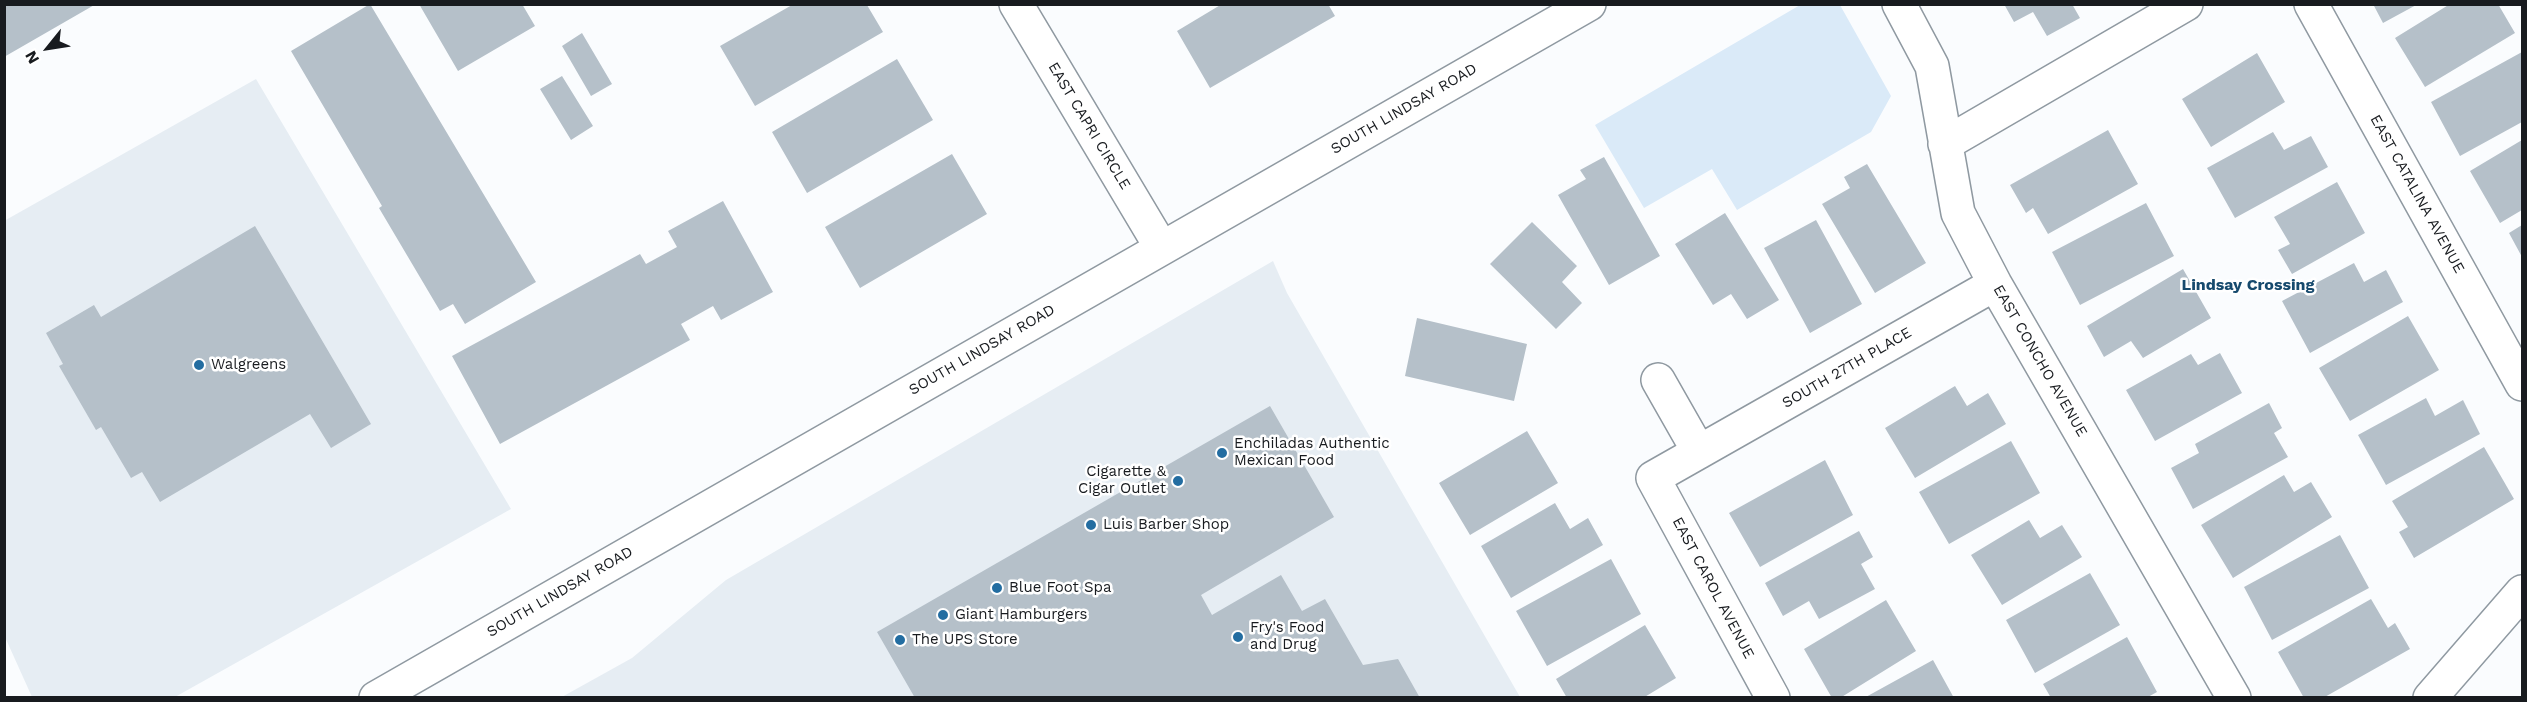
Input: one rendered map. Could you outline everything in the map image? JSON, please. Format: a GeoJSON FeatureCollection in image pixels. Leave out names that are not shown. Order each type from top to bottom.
{"type":"FeatureCollection","features":[{"type":"Feature","properties":{"kind":"street","name":"EAST CAPRI CIRCLE"},"geometry":{"type":"LineString","coordinates":[[1016,4],[1161,247]]}},
{"type":"Feature","properties":{"kind":"street","name":"SOUTH LINDSAY ROAD"},"geometry":{"type":"LineString","coordinates":[[376,698],[1589,4]]}},
{"type":"Feature","properties":{"kind":"street","name":"EAST CONCHO AVENUE"},"geometry":{"type":"LineString","coordinates":[[1899,4],[1932,66],[1958,213],[1995,284],[2234,698]]}},
{"type":"Feature","properties":{"kind":"street"},"geometry":{"type":"LineString","coordinates":[[1945,144],[2186,4]]}},
{"type":"Feature","properties":{"kind":"street","name":"EAST CATALINA AVENUE"},"geometry":{"type":"LineString","coordinates":[[2311,4],[2523,384]]}},
{"type":"Feature","properties":{"kind":"street","name":"SOUTH 27TH PLACE"},"geometry":{"type":"LineString","coordinates":[[1653,478],[1995,284]]}},
{"type":"Feature","properties":{"kind":"street"},"geometry":{"type":"LineString","coordinates":[[1658,380],[1700,452]]}},
{"type":"Feature","properties":{"kind":"street","name":"EAST CAROL AVENUE"},"geometry":{"type":"LineString","coordinates":[[1653,478],[1773,698]]}},
{"type":"Feature","properties":{"kind":"street"},"geometry":{"type":"LineString","coordinates":[[2430,698],[2523,592]]}},
{"type":"Feature","properties":{"kind":"shaded area"},"geometry":{"type":"Polygon","coordinates":[[[1800,5],[1840,5],[1891,96],[1871,132],[1737,210],[1712,169],[1644,208],[1595,125],[1800,5]]]}},
{"type":"Feature","properties":{"kind":"shaded area"},"geometry":{"type":"Polygon","coordinates":[[[256,79],[511,509],[175,697],[32,697],[5,637],[4,221],[256,79]]]}},
{"type":"Feature","properties":{"kind":"shaded area"},"geometry":{"type":"Polygon","coordinates":[[[1273,261],[1287,293],[1520,697],[560,698],[632,658],[726,580],[1273,261]]]}},
{"type":"Feature","properties":{"kind":"building"},"geometry":{"type":"Polygon","coordinates":[[[4,4],[96,4],[4,57],[4,4]]]}},
{"type":"Feature","properties":{"kind":"building"},"geometry":{"type":"Polygon","coordinates":[[[370,4],[536,282],[465,324],[453,304],[440,311],[379,208],[382,206],[291,51],[370,4]]]}},
{"type":"Feature","properties":{"kind":"building"},"geometry":{"type":"Polygon","coordinates":[[[419,4],[522,4],[535,26],[458,71],[419,4]]]}},
{"type":"Feature","properties":{"kind":"building"},"geometry":{"type":"Polygon","coordinates":[[[1222,4],[1328,4],[1335,16],[1210,88],[1177,31],[1222,4]]]}},
{"type":"Feature","properties":{"kind":"building"},"geometry":{"type":"Polygon","coordinates":[[[2004,4],[2072,4],[2080,18],[2047,36],[2033,12],[2014,22],[2004,4]]]}},
{"type":"Feature","properties":{"kind":"building"},"geometry":{"type":"Polygon","coordinates":[[[2373,4],[2418,4],[2383,23],[2373,4]]]}},
{"type":"Feature","properties":{"kind":"building"},"geometry":{"type":"Polygon","coordinates":[[[2450,4],[2498,4],[2515,33],[2425,87],[2395,38],[2450,4]]]}},
{"type":"Feature","properties":{"kind":"building"},"geometry":{"type":"Polygon","coordinates":[[[792,5],[867,5],[883,32],[755,106],[720,46],[792,5]]]}},
{"type":"Feature","properties":{"kind":"building"},"geometry":{"type":"Polygon","coordinates":[[[582,33],[612,84],[591,96],[562,46],[582,33]]]}},
{"type":"Feature","properties":{"kind":"building"},"geometry":{"type":"Polygon","coordinates":[[[2522,52],[2522,122],[2460,156],[2431,102],[2522,52]]]}},
{"type":"Feature","properties":{"kind":"building"},"geometry":{"type":"Polygon","coordinates":[[[2257,53],[2285,102],[2211,147],[2182,99],[2257,53]]]}},
{"type":"Feature","properties":{"kind":"building"},"geometry":{"type":"Polygon","coordinates":[[[897,59],[933,120],[807,193],[772,132],[897,59]]]}},
{"type":"Feature","properties":{"kind":"building"},"geometry":{"type":"Polygon","coordinates":[[[562,76],[593,126],[571,140],[540,89],[562,76]]]}},
{"type":"Feature","properties":{"kind":"building"},"geometry":{"type":"Polygon","coordinates":[[[2108,130],[2138,184],[2048,234],[2033,208],[2026,213],[2010,185],[2108,130]]]}},
{"type":"Feature","properties":{"kind":"building"},"geometry":{"type":"Polygon","coordinates":[[[2273,132],[2284,150],[2311,136],[2328,167],[2235,218],[2207,168],[2273,132]]]}},
{"type":"Feature","properties":{"kind":"building"},"geometry":{"type":"Polygon","coordinates":[[[2522,140],[2522,210],[2500,223],[2470,171],[2522,140]]]}},
{"type":"Feature","properties":{"kind":"building"},"geometry":{"type":"Polygon","coordinates":[[[952,154],[987,214],[860,288],[825,227],[952,154]]]}},
{"type":"Feature","properties":{"kind":"building"},"geometry":{"type":"Polygon","coordinates":[[[1604,157],[1660,256],[1609,285],[1558,195],[1586,179],[1580,170],[1604,157]]]}},
{"type":"Feature","properties":{"kind":"building"},"geometry":{"type":"Polygon","coordinates":[[[1867,164],[1926,263],[1875,293],[1822,204],[1850,188],[1844,177],[1867,164]]]}},
{"type":"Feature","properties":{"kind":"building"},"geometry":{"type":"Polygon","coordinates":[[[2337,182],[2365,233],[2292,274],[2278,250],[2290,244],[2274,217],[2337,182]]]}},
{"type":"Feature","properties":{"kind":"building"},"geometry":{"type":"Polygon","coordinates":[[[723,201],[773,292],[721,320],[713,306],[681,324],[690,340],[500,444],[452,356],[640,254],[646,264],[677,247],[668,231],[723,201]]]}},
{"type":"Feature","properties":{"kind":"building"},"geometry":{"type":"Polygon","coordinates":[[[2146,203],[2174,256],[2080,305],[2052,252],[2146,203]]]}},
{"type":"Feature","properties":{"kind":"building"},"geometry":{"type":"Polygon","coordinates":[[[1725,213],[1779,300],[1747,319],[1731,294],[1713,305],[1675,244],[1725,213]]]}},
{"type":"Feature","properties":{"kind":"building"},"geometry":{"type":"Polygon","coordinates":[[[1816,220],[1862,304],[1810,333],[1764,248],[1816,220]]]}},
{"type":"Feature","properties":{"kind":"building"},"geometry":{"type":"Polygon","coordinates":[[[1532,222],[1577,266],[1562,282],[1582,303],[1556,329],[1490,264],[1532,222]]]}},
{"type":"Feature","properties":{"kind":"building"},"geometry":{"type":"Polygon","coordinates":[[[2522,225],[2522,257],[2509,233],[2522,225]]]}},
{"type":"Feature","properties":{"kind":"building","name":"Walgreens"},"geometry":{"type":"Polygon","coordinates":[[[255,226],[371,424],[331,448],[310,414],[160,502],[142,472],[131,478],[101,427],[96,430],[59,366],[63,364],[46,333],[94,305],[101,317],[255,226]]]}},
{"type":"Feature","properties":{"kind":"building"},"geometry":{"type":"Polygon","coordinates":[[[2354,263],[2364,282],[2386,270],[2403,302],[2310,353],[2282,301],[2354,263]]]}},
{"type":"Feature","properties":{"kind":"building"},"geometry":{"type":"Polygon","coordinates":[[[2183,269],[2211,318],[2143,358],[2131,341],[2104,357],[2087,326],[2183,269]]]}},
{"type":"Feature","properties":{"kind":"building"},"geometry":{"type":"Polygon","coordinates":[[[2408,316],[2439,370],[2350,421],[2319,368],[2408,316]]]}},
{"type":"Feature","properties":{"kind":"building"},"geometry":{"type":"Polygon","coordinates":[[[1417,318],[1527,344],[1514,401],[1405,376],[1417,318]]]}},
{"type":"Feature","properties":{"kind":"building"},"geometry":{"type":"Polygon","coordinates":[[[2220,353],[2242,393],[2155,441],[2126,390],[2191,354],[2198,365],[2220,353]]]}},
{"type":"Feature","properties":{"kind":"building"},"geometry":{"type":"Polygon","coordinates":[[[1955,386],[1967,406],[1988,393],[2006,424],[1915,478],[1885,428],[1955,386]]]}},
{"type":"Feature","properties":{"kind":"building"},"geometry":{"type":"Polygon","coordinates":[[[2426,398],[2435,416],[2463,400],[2480,434],[2386,485],[2358,435],[2426,398]]]}},
{"type":"Feature","properties":{"kind":"building"},"geometry":{"type":"Polygon","coordinates":[[[2269,403],[2282,428],[2274,433],[2288,457],[2193,509],[2171,468],[2199,453],[2195,444],[2269,403]]]}},
{"type":"Feature","properties":{"kind":"building"},"geometry":{"type":"Polygon","coordinates":[[[1270,406],[1334,517],[1201,595],[1212,615],[1281,575],[1302,611],[1325,599],[1363,665],[1398,659],[1420,698],[915,698],[877,632],[1270,406]]]}},
{"type":"Feature","properties":{"kind":"building"},"geometry":{"type":"Polygon","coordinates":[[[1527,431],[1558,483],[1470,535],[1439,483],[1527,431]]]}},
{"type":"Feature","properties":{"kind":"building"},"geometry":{"type":"Polygon","coordinates":[[[2011,441],[2040,493],[1949,544],[1919,492],[2011,441]]]}},
{"type":"Feature","properties":{"kind":"building"},"geometry":{"type":"Polygon","coordinates":[[[2484,447],[2514,499],[2414,558],[2399,532],[2408,527],[2392,501],[2484,447]]]}},
{"type":"Feature","properties":{"kind":"building"},"geometry":{"type":"Polygon","coordinates":[[[1825,460],[1853,515],[1760,567],[1729,513],[1825,460]]]}},
{"type":"Feature","properties":{"kind":"building"},"geometry":{"type":"Polygon","coordinates":[[[2284,475],[2294,492],[2311,482],[2332,517],[2233,578],[2201,525],[2284,475]]]}},
{"type":"Feature","properties":{"kind":"building"},"geometry":{"type":"Polygon","coordinates":[[[1555,503],[1570,529],[1588,518],[1603,545],[1511,598],[1481,546],[1555,503]]]}},
{"type":"Feature","properties":{"kind":"building"},"geometry":{"type":"Polygon","coordinates":[[[2029,520],[2040,538],[2062,525],[2082,557],[2002,605],[1971,555],[2029,520]]]}},
{"type":"Feature","properties":{"kind":"building"},"geometry":{"type":"Polygon","coordinates":[[[1859,531],[1873,557],[1861,564],[1875,589],[1819,619],[1809,601],[1783,616],[1765,583],[1859,531]]]}},
{"type":"Feature","properties":{"kind":"building"},"geometry":{"type":"Polygon","coordinates":[[[2340,535],[2369,588],[2272,640],[2244,587],[2340,535]]]}},
{"type":"Feature","properties":{"kind":"building"},"geometry":{"type":"Polygon","coordinates":[[[1611,559],[1641,614],[1547,666],[1516,611],[1611,559]]]}},
{"type":"Feature","properties":{"kind":"building"},"geometry":{"type":"Polygon","coordinates":[[[2090,573],[2120,625],[2035,673],[2006,620],[2090,573]]]}},
{"type":"Feature","properties":{"kind":"building"},"geometry":{"type":"Polygon","coordinates":[[[2371,599],[2388,628],[2395,623],[2410,649],[2323,698],[2304,698],[2278,652],[2371,599]]]}},
{"type":"Feature","properties":{"kind":"building"},"geometry":{"type":"Polygon","coordinates":[[[1886,600],[1916,651],[1840,698],[1832,698],[1804,649],[1886,600]]]}},
{"type":"Feature","properties":{"kind":"building"},"geometry":{"type":"Polygon","coordinates":[[[1645,625],[1676,678],[1643,698],[1567,698],[1556,679],[1645,625]]]}},
{"type":"Feature","properties":{"kind":"building"},"geometry":{"type":"Polygon","coordinates":[[[2127,637],[2157,692],[2146,698],[2051,698],[2043,684],[2127,637]]]}},
{"type":"Feature","properties":{"kind":"building"},"geometry":{"type":"Polygon","coordinates":[[[1933,660],[1954,698],[1864,698],[1933,660]]]}},
{"type":"Feature","properties":{"kind":"place","name":"Walgreens"},"geometry":{"type":"Point","coordinates":[199,365]}},
{"type":"Feature","properties":{"kind":"place","name":"Enchiladas Authentic Mexican Food"},"geometry":{"type":"Point","coordinates":[1222,453]}},
{"type":"Feature","properties":{"kind":"place","name":"Cigarette & Cigar Outlet"},"geometry":{"type":"Point","coordinates":[1178,481]}},
{"type":"Feature","properties":{"kind":"place","name":"Luis Barber Shop"},"geometry":{"type":"Point","coordinates":[1091,525]}},
{"type":"Feature","properties":{"kind":"place","name":"Blue Foot Spa"},"geometry":{"type":"Point","coordinates":[997,588]}},
{"type":"Feature","properties":{"kind":"place","name":"Giant Hamburgers"},"geometry":{"type":"Point","coordinates":[943,615]}},
{"type":"Feature","properties":{"kind":"place","name":"Fry's Food and Drug"},"geometry":{"type":"Point","coordinates":[1238,637]}},
{"type":"Feature","properties":{"kind":"place","name":"The UPS Store"},"geometry":{"type":"Point","coordinates":[900,640]}},
{"type":"Feature","properties":{"kind":"district","name":"Lindsay Crossing"},"geometry":{"type":"Point","coordinates":[2248,285]}}]}
